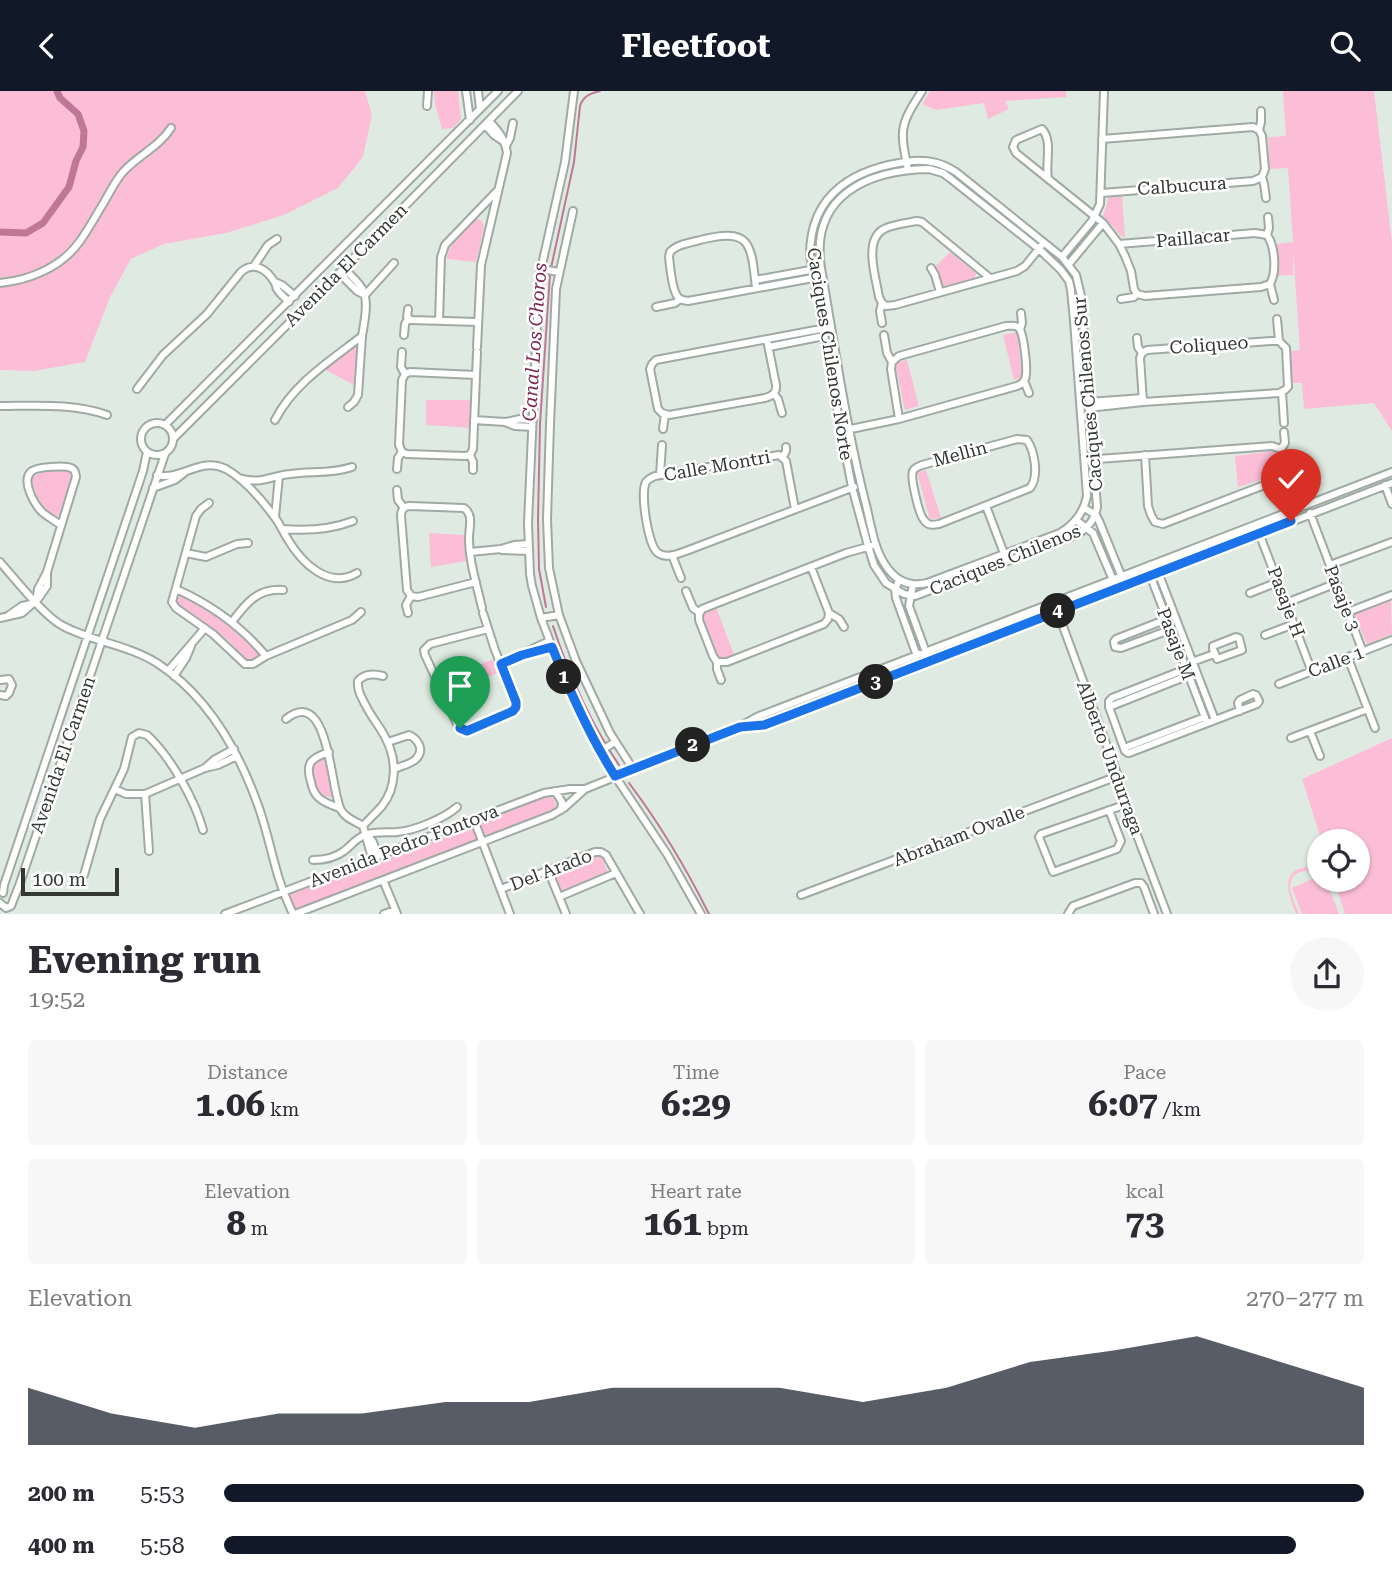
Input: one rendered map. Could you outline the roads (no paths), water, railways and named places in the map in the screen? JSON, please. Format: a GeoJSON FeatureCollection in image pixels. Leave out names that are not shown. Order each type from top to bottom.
{"type":"FeatureCollection","features":[{"type":"Feature","properties":{"kind":"street"},"geometry":{"type":"LineString","coordinates":[[427,106],[428,91]]}},
{"type":"Feature","properties":{"kind":"street"},"geometry":{"type":"LineString","coordinates":[[467,91],[470,120]]}},
{"type":"Feature","properties":{"kind":"street"},"geometry":{"type":"LineString","coordinates":[[478,91],[480,109]]}},
{"type":"Feature","properties":{"kind":"street","name":"Avenida El Carmen"},"geometry":{"type":"LineString","coordinates":[[165,425],[498,91]]}},
{"type":"Feature","properties":{"kind":"street","name":"Avenida El Carmen"},"geometry":{"type":"LineString","coordinates":[[174,437],[518,91]]}},
{"type":"Feature","properties":{"kind":"street"},"geometry":{"type":"LineString","coordinates":[[574,91],[565,162],[543,270],[532,423],[529,547],[532,586],[550,644],[584,723],[615,776],[667,854],[701,914]]}},
{"type":"Feature","properties":{"kind":"street"},"geometry":{"type":"LineString","coordinates":[[908,170],[902,129],[910,109],[922,91]]}},
{"type":"Feature","properties":{"kind":"street"},"geometry":{"type":"LineString","coordinates":[[1062,257],[1095,216],[1100,204],[1104,91]]}},
{"type":"Feature","properties":{"kind":"street"},"geometry":{"type":"LineString","coordinates":[[1261,111],[1259,130],[1262,137],[1265,169],[1262,177],[1266,198]]}},
{"type":"Feature","properties":{"kind":"street"},"geometry":{"type":"LineString","coordinates":[[473,470],[470,455],[473,449],[481,265],[506,157],[504,143],[494,135],[487,123]]}},
{"type":"Feature","properties":{"kind":"street"},"geometry":{"type":"LineString","coordinates":[[504,143],[510,138],[513,123]]}},
{"type":"Feature","properties":{"kind":"street"},"geometry":{"type":"LineString","coordinates":[[1102,139],[1250,127],[1259,130]]}},
{"type":"Feature","properties":{"kind":"street"},"geometry":{"type":"LineString","coordinates":[[0,283],[34,275],[66,256],[79,242],[120,174],[171,128]]}},
{"type":"Feature","properties":{"kind":"street"},"geometry":{"type":"LineString","coordinates":[[1048,179],[1047,137],[1045,131],[1040,129],[1018,139],[1014,145],[1015,151],[1048,179],[1103,223],[1119,244],[1128,264],[1134,289],[1137,294],[1145,296],[1270,284],[1274,270],[1271,243],[1266,235],[1269,228],[1268,217]]}},
{"type":"Feature","properties":{"kind":"street","name":"Caciques Chilenos Sur"},"geometry":{"type":"LineString","coordinates":[[906,162],[934,161],[946,166],[1062,257],[1077,278],[1081,296],[1090,405],[1096,515]]}},
{"type":"Feature","properties":{"kind":"street","name":"Caciques Chilenos Norte"},"geometry":{"type":"LineString","coordinates":[[906,162],[870,170],[847,181],[820,211],[813,225],[810,249],[841,431],[867,546],[874,565],[886,583],[910,596]]}},
{"type":"Feature","properties":{"kind":"street","name":"Caciques Chilenos Sur"},"geometry":{"type":"LineString","coordinates":[[908,170],[929,169],[947,176],[1039,249],[1061,270],[1070,285],[1087,496],[1084,508],[1076,520]]}},
{"type":"Feature","properties":{"kind":"street","name":"Caciques Chilenos Norte"},"geometry":{"type":"LineString","coordinates":[[899,580],[883,562],[861,485],[819,250],[821,229],[827,217],[836,203],[852,188],[872,178],[908,170]]}},
{"type":"Feature","properties":{"kind":"street","name":"Calbucura"},"geometry":{"type":"LineString","coordinates":[[1101,193],[1253,181],[1262,177]]}},
{"type":"Feature","properties":{"kind":"street"},"geometry":{"type":"LineString","coordinates":[[847,181],[852,188]]}},
{"type":"Feature","properties":{"kind":"street"},"geometry":{"type":"LineString","coordinates":[[439,321],[443,250],[448,240],[498,189]]}},
{"type":"Feature","properties":{"kind":"street"},"geometry":{"type":"LineString","coordinates":[[573,211],[557,271],[554,307],[547,546],[549,568],[559,615],[581,673],[612,743],[633,769]]}},
{"type":"Feature","properties":{"kind":"street"},"geometry":{"type":"LineString","coordinates":[[475,212],[490,221]]}},
{"type":"Feature","properties":{"kind":"street"},"geometry":{"type":"LineString","coordinates":[[990,278],[924,223],[917,221],[890,227],[879,232],[874,239],[872,248],[879,297],[886,306],[1020,270],[1044,242]]}},
{"type":"Feature","properties":{"kind":"street"},"geometry":{"type":"LineString","coordinates":[[1069,264],[1103,223]]}},
{"type":"Feature","properties":{"kind":"street","name":"Paillacar"},"geometry":{"type":"LineString","coordinates":[[1119,244],[1255,233],[1266,235]]}},
{"type":"Feature","properties":{"kind":"street"},"geometry":{"type":"LineString","coordinates":[[756,289],[750,250],[742,239],[725,235],[675,247],[670,252],[674,291],[680,299],[688,301],[756,289],[813,278]]}},
{"type":"Feature","properties":{"kind":"street"},"geometry":{"type":"LineString","coordinates":[[137,389],[163,355],[200,321],[241,272],[254,265],[268,245],[277,239]]}},
{"type":"Feature","properties":{"kind":"street"},"geometry":{"type":"LineString","coordinates":[[365,295],[394,263]]}},
{"type":"Feature","properties":{"kind":"street"},"geometry":{"type":"LineString","coordinates":[[254,265],[295,296]]}},
{"type":"Feature","properties":{"kind":"street"},"geometry":{"type":"LineString","coordinates":[[755,279],[821,268]]}},
{"type":"Feature","properties":{"kind":"street"},"geometry":{"type":"LineString","coordinates":[[931,268],[940,292]]}},
{"type":"Feature","properties":{"kind":"street"},"geometry":{"type":"LineString","coordinates":[[543,270],[557,271]]}},
{"type":"Feature","properties":{"kind":"street"},"geometry":{"type":"LineString","coordinates":[[341,271],[361,287],[365,295],[358,395],[348,407]]}},
{"type":"Feature","properties":{"kind":"street"},"geometry":{"type":"LineString","coordinates":[[275,282],[276,289],[289,302]]}},
{"type":"Feature","properties":{"kind":"street"},"geometry":{"type":"LineString","coordinates":[[1270,284],[1274,300]]}},
{"type":"Feature","properties":{"kind":"street"},"geometry":{"type":"LineString","coordinates":[[1121,299],[1137,294]]}},
{"type":"Feature","properties":{"kind":"street"},"geometry":{"type":"LineString","coordinates":[[656,307],[675,303],[680,299]]}},
{"type":"Feature","properties":{"kind":"street"},"geometry":{"type":"LineString","coordinates":[[881,323],[882,303]]}},
{"type":"Feature","properties":{"kind":"street"},"geometry":{"type":"LineString","coordinates":[[404,335],[408,309]]}},
{"type":"Feature","properties":{"kind":"street"},"geometry":{"type":"LineString","coordinates":[[1020,330],[1021,313]]}},
{"type":"Feature","properties":{"kind":"street"},"geometry":{"type":"LineString","coordinates":[[408,319],[478,322]]}},
{"type":"Feature","properties":{"kind":"street"},"geometry":{"type":"LineString","coordinates":[[1081,409],[1090,405],[1143,400],[1282,392],[1288,384],[1286,351],[1279,341],[1277,319]]}},
{"type":"Feature","properties":{"kind":"street"},"geometry":{"type":"LineString","coordinates":[[841,431],[899,419],[1017,386],[1024,381],[1027,373],[1022,336],[1016,326],[1006,326],[899,356],[892,362]]}},
{"type":"Feature","properties":{"kind":"street"},"geometry":{"type":"LineString","coordinates":[[774,394],[765,398],[664,414],[657,407],[650,369],[654,361],[768,344],[823,333],[832,327]]}},
{"type":"Feature","properties":{"kind":"street"},"geometry":{"type":"LineString","coordinates":[[884,335],[892,362],[899,419]]}},
{"type":"Feature","properties":{"kind":"street"},"geometry":{"type":"LineString","coordinates":[[275,420],[293,395],[316,371],[362,336]]}},
{"type":"Feature","properties":{"kind":"street"},"geometry":{"type":"LineString","coordinates":[[1137,338],[1142,353],[1140,361],[1143,400]]}},
{"type":"Feature","properties":{"kind":"street","name":"Coliqueo"},"geometry":{"type":"LineString","coordinates":[[1142,353],[1150,349],[1279,341]]}},
{"type":"Feature","properties":{"kind":"street"},"geometry":{"type":"LineString","coordinates":[[768,344],[776,385],[774,394]]}},
{"type":"Feature","properties":{"kind":"street"},"geometry":{"type":"LineString","coordinates":[[402,352],[401,367],[405,374]]}},
{"type":"Feature","properties":{"kind":"street"},"geometry":{"type":"LineString","coordinates":[[470,455],[402,452],[399,446],[402,380],[405,374],[410,372],[476,375]]}},
{"type":"Feature","properties":{"kind":"street"},"geometry":{"type":"LineString","coordinates":[[1024,381],[1029,393]]}},
{"type":"Feature","properties":{"kind":"street"},"geometry":{"type":"LineString","coordinates":[[1282,392],[1284,423]]}},
{"type":"Feature","properties":{"kind":"street"},"geometry":{"type":"LineString","coordinates":[[774,394],[782,412]]}},
{"type":"Feature","properties":{"kind":"street"},"geometry":{"type":"LineString","coordinates":[[0,406],[58,407],[107,415]]}},
{"type":"Feature","properties":{"kind":"street"},"geometry":{"type":"LineString","coordinates":[[663,429],[664,414]]}},
{"type":"Feature","properties":{"kind":"street"},"geometry":{"type":"LineString","coordinates":[[474,420],[505,422],[515,426],[532,423]]}},
{"type":"Feature","properties":{"kind":"street"},"geometry":{"type":"LineString","coordinates":[[154,423],[165,425],[174,437],[171,448],[165,454],[154,456],[147,452],[141,442],[144,430],[154,423]]}},
{"type":"Feature","properties":{"kind":"street"},"geometry":{"type":"LineString","coordinates":[[1145,455],[1150,511],[1155,521],[1163,524],[1280,479],[1285,470],[1281,449],[1284,432]]}},
{"type":"Feature","properties":{"kind":"street","name":"Mellin"},"geometry":{"type":"LineString","coordinates":[[1017,439],[1027,440],[1032,449],[1035,477],[1033,485],[1027,490],[986,506],[936,525],[928,524],[922,516],[913,472],[919,466],[934,461],[1017,439]]}},
{"type":"Feature","properties":{"kind":"street"},"geometry":{"type":"LineString","coordinates":[[660,475],[662,445]]}},
{"type":"Feature","properties":{"kind":"street"},"geometry":{"type":"LineString","coordinates":[[783,457],[786,446]]}},
{"type":"Feature","properties":{"kind":"street"},"geometry":{"type":"LineString","coordinates":[[1085,460],[1272,446],[1281,449]]}},
{"type":"Feature","properties":{"kind":"street","name":"Avenida El Carmen"},"geometry":{"type":"LineString","coordinates":[[1,895],[143,471],[147,452]]}},
{"type":"Feature","properties":{"kind":"street"},"geometry":{"type":"LineString","coordinates":[[397,469],[398,458],[402,452]]}},
{"type":"Feature","properties":{"kind":"street","name":"Avenida El Carmen"},"geometry":{"type":"LineString","coordinates":[[9,907],[13,904],[13,897],[165,454]]}},
{"type":"Feature","properties":{"kind":"street","name":"Calle Montri"},"geometry":{"type":"LineString","coordinates":[[681,578],[672,555],[656,551],[653,545],[647,523],[645,486],[650,478],[775,455],[783,457],[786,463],[795,509]]}},
{"type":"Feature","properties":{"kind":"street"},"geometry":{"type":"LineString","coordinates":[[157,475],[167,476],[199,466],[221,467],[238,478],[275,517],[296,551],[317,572],[341,579],[357,573]]}},
{"type":"Feature","properties":{"kind":"street"},"geometry":{"type":"LineString","coordinates":[[0,618],[33,603],[46,588],[47,572],[76,479],[71,467],[33,471],[28,476],[28,481],[36,503],[43,512],[61,525]]}},
{"type":"Feature","properties":{"kind":"street"},"geometry":{"type":"LineString","coordinates":[[238,478],[260,481],[352,467]]}},
{"type":"Feature","properties":{"kind":"street"},"geometry":{"type":"LineString","coordinates":[[153,488],[175,480],[185,471]]}},
{"type":"Feature","properties":{"kind":"street","name":"Avenida Pedro Fontova"},"geometry":{"type":"LineString","coordinates":[[294,914],[561,811],[585,789],[740,727],[760,716],[1392,472]]}},
{"type":"Feature","properties":{"kind":"street"},"geometry":{"type":"LineString","coordinates":[[275,517],[279,476]]}},
{"type":"Feature","properties":{"kind":"street"},"geometry":{"type":"LineString","coordinates":[[1388,484],[1392,504]]}},
{"type":"Feature","properties":{"kind":"street","name":"Avenida Pedro Fontova"},"geometry":{"type":"LineString","coordinates":[[740,727],[773,722],[1388,484]]}},
{"type":"Feature","properties":{"kind":"street"},"geometry":{"type":"LineString","coordinates":[[672,555],[861,485]]}},
{"type":"Feature","properties":{"kind":"street"},"geometry":{"type":"LineString","coordinates":[[397,490],[398,500],[404,508]]}},
{"type":"Feature","properties":{"kind":"street"},"geometry":{"type":"LineString","coordinates":[[209,503],[196,516],[172,600],[174,606],[205,628],[245,664],[253,664],[352,620],[361,612]]}},
{"type":"Feature","properties":{"kind":"street","name":"Pasaje 3"},"geometry":{"type":"LineString","coordinates":[[1307,505],[1363,652]]}},
{"type":"Feature","properties":{"kind":"street"},"geometry":{"type":"LineString","coordinates":[[986,506],[1006,558]]}},
{"type":"Feature","properties":{"kind":"street"},"geometry":{"type":"LineString","coordinates":[[476,582],[418,597],[411,596],[407,590],[404,553],[401,513],[404,508],[461,508],[466,509],[471,517],[470,552],[476,582],[488,629],[516,700],[516,707],[510,713],[469,730],[461,730],[424,650],[430,643],[488,629]]}},
{"type":"Feature","properties":{"kind":"street","name":"Caciques Chilenos Sur"},"geometry":{"type":"LineString","coordinates":[[1084,508],[1096,515],[1125,585]]}},
{"type":"Feature","properties":{"kind":"street","name":"Caciques Chilenos"},"geometry":{"type":"LineString","coordinates":[[899,580],[913,584],[927,583],[1076,535],[1087,527],[1096,515]]}},
{"type":"Feature","properties":{"kind":"street"},"geometry":{"type":"LineString","coordinates":[[1076,520],[1096,537],[1116,589]]}},
{"type":"Feature","properties":{"kind":"street","name":"Caciques Chilenos"},"geometry":{"type":"LineString","coordinates":[[910,596],[923,594],[1006,558],[1060,533],[1076,520]]}},
{"type":"Feature","properties":{"kind":"street"},"geometry":{"type":"LineString","coordinates":[[282,529],[338,526],[354,521]]}},
{"type":"Feature","properties":{"kind":"street","name":"Pasaje H"},"geometry":{"type":"LineString","coordinates":[[1259,533],[1312,671]]}},
{"type":"Feature","properties":{"kind":"street"},"geometry":{"type":"LineString","coordinates":[[1330,565],[1392,542]]}},
{"type":"Feature","properties":{"kind":"street"},"geometry":{"type":"LineString","coordinates":[[186,554],[206,557],[237,544],[248,543]]}},
{"type":"Feature","properties":{"kind":"street"},"geometry":{"type":"LineString","coordinates":[[699,613],[705,608],[876,544]]}},
{"type":"Feature","properties":{"kind":"street"},"geometry":{"type":"LineString","coordinates":[[470,552],[500,549],[514,551],[529,547]]}},
{"type":"Feature","properties":{"kind":"street"},"geometry":{"type":"LineString","coordinates":[[0,562],[33,603],[58,623],[134,652],[171,673],[193,692],[234,749],[260,810],[284,892],[294,914]]}},
{"type":"Feature","properties":{"kind":"street","name":"Pasaje M"},"geometry":{"type":"LineString","coordinates":[[1150,565],[1158,572],[1215,720]]}},
{"type":"Feature","properties":{"kind":"street","name":"Pasaje M"},"geometry":{"type":"LineString","coordinates":[[1150,565],[1150,575],[1206,720]]}},
{"type":"Feature","properties":{"kind":"street"},"geometry":{"type":"LineString","coordinates":[[717,661],[727,662],[822,625],[828,619],[829,613],[811,567]]}},
{"type":"Feature","properties":{"kind":"street"},"geometry":{"type":"LineString","coordinates":[[895,590],[899,580]]}},
{"type":"Feature","properties":{"kind":"street"},"geometry":{"type":"LineString","coordinates":[[1251,593],[1278,582]]}},
{"type":"Feature","properties":{"kind":"street"},"geometry":{"type":"LineString","coordinates":[[1286,603],[1336,583]]}},
{"type":"Feature","properties":{"kind":"street"},"geometry":{"type":"LineString","coordinates":[[913,584],[909,608],[929,661]]}},
{"type":"Feature","properties":{"kind":"street"},"geometry":{"type":"LineString","coordinates":[[176,589],[206,604],[232,622],[266,656]]}},
{"type":"Feature","properties":{"kind":"street"},"geometry":{"type":"LineString","coordinates":[[232,622],[256,595],[270,590],[283,590]]}},
{"type":"Feature","properties":{"kind":"street","name":"Caciques Chilenos Norte"},"geometry":{"type":"LineString","coordinates":[[895,590],[920,665]]}},
{"type":"Feature","properties":{"kind":"street"},"geometry":{"type":"LineString","coordinates":[[686,591],[693,608],[699,613]]}},
{"type":"Feature","properties":{"kind":"street"},"geometry":{"type":"LineString","coordinates":[[1348,612],[1392,595]]}},
{"type":"Feature","properties":{"kind":"street"},"geometry":{"type":"LineString","coordinates":[[408,613],[406,605],[411,596]]}},
{"type":"Feature","properties":{"kind":"street","name":"Alberto Undurraga"},"geometry":{"type":"LineString","coordinates":[[1054,602],[1167,914]]}},
{"type":"Feature","properties":{"kind":"street"},"geometry":{"type":"LineString","coordinates":[[699,613],[699,620],[717,661],[721,680]]}},
{"type":"Feature","properties":{"kind":"street"},"geometry":{"type":"LineString","coordinates":[[829,613],[839,619],[844,627]]}},
{"type":"Feature","properties":{"kind":"street"},"geometry":{"type":"LineString","coordinates":[[541,618],[559,615]]}},
{"type":"Feature","properties":{"kind":"street"},"geometry":{"type":"LineString","coordinates":[[1167,619],[1118,638],[1114,645],[1121,648],[1178,626]]}},
{"type":"Feature","properties":{"kind":"street"},"geometry":{"type":"LineString","coordinates":[[1265,635],[1294,624]]}},
{"type":"Feature","properties":{"kind":"street"},"geometry":{"type":"LineString","coordinates":[[171,673],[186,658],[191,646],[205,628]]}},
{"type":"Feature","properties":{"kind":"street"},"geometry":{"type":"LineString","coordinates":[[1239,638],[1242,651],[1218,660],[1214,654],[1214,646],[1239,638]]}},
{"type":"Feature","properties":{"kind":"street","name":"Calle 1"},"geometry":{"type":"LineString","coordinates":[[1279,684],[1392,641]]}},
{"type":"Feature","properties":{"kind":"street"},"geometry":{"type":"LineString","coordinates":[[501,664],[550,644]]}},
{"type":"Feature","properties":{"kind":"street"},"geometry":{"type":"LineString","coordinates":[[1192,662],[1214,654]]}},
{"type":"Feature","properties":{"kind":"street"},"geometry":{"type":"LineString","coordinates":[[1348,657],[1375,728]]}},
{"type":"Feature","properties":{"kind":"street"},"geometry":{"type":"LineString","coordinates":[[1196,672],[1187,672],[1109,707],[1126,750],[1206,720],[1215,720],[1240,711]]}},
{"type":"Feature","properties":{"kind":"street"},"geometry":{"type":"LineString","coordinates":[[363,826],[388,796],[394,769],[388,742],[371,715],[358,688],[358,681],[364,676],[383,676]]}},
{"type":"Feature","properties":{"kind":"street"},"geometry":{"type":"LineString","coordinates":[[0,680],[9,679],[12,685],[9,694],[0,695]]}},
{"type":"Feature","properties":{"kind":"street"},"geometry":{"type":"LineString","coordinates":[[1291,739],[1368,709]]}},
{"type":"Feature","properties":{"kind":"street"},"geometry":{"type":"LineString","coordinates":[[286,719],[302,711],[312,715],[317,723],[328,752],[339,808]]}},
{"type":"Feature","properties":{"kind":"street"},"geometry":{"type":"LineString","coordinates":[[1310,731],[1320,756]]}},
{"type":"Feature","properties":{"kind":"street"},"geometry":{"type":"LineString","coordinates":[[84,875],[100,819],[124,769],[132,737],[139,733],[145,733],[151,738],[180,779],[198,812],[203,830]]}},
{"type":"Feature","properties":{"kind":"street"},"geometry":{"type":"LineString","coordinates":[[388,742],[409,735],[417,740],[420,746],[420,753],[415,760],[394,769]]}},
{"type":"Feature","properties":{"kind":"street"},"geometry":{"type":"LineString","coordinates":[[601,750],[612,743]]}},
{"type":"Feature","properties":{"kind":"street"},"geometry":{"type":"LineString","coordinates":[[205,768],[234,749]]}},
{"type":"Feature","properties":{"kind":"street"},"geometry":{"type":"LineString","coordinates":[[328,752],[309,763],[310,780],[315,792],[319,798],[339,808],[346,817],[363,826],[366,835],[373,842],[375,857]]}},
{"type":"Feature","properties":{"kind":"street"},"geometry":{"type":"LineString","coordinates":[[116,789],[126,794],[145,794],[237,757]]}},
{"type":"Feature","properties":{"kind":"street","name":"Abraham Ovalle"},"geometry":{"type":"LineString","coordinates":[[801,895],[1118,776]]}},
{"type":"Feature","properties":{"kind":"street","name":"Avenida Pedro Fontova"},"geometry":{"type":"LineString","coordinates":[[225,914],[537,796],[555,791],[585,789]]}},
{"type":"Feature","properties":{"kind":"street"},"geometry":{"type":"LineString","coordinates":[[555,791],[561,797],[561,811]]}},
{"type":"Feature","properties":{"kind":"street"},"geometry":{"type":"LineString","coordinates":[[145,794],[149,851]]}},
{"type":"Feature","properties":{"kind":"street"},"geometry":{"type":"LineString","coordinates":[[1109,810],[1121,841],[1119,846],[1053,872],[1039,837],[1041,834],[1109,810],[1127,804]]}},
{"type":"Feature","properties":{"kind":"street"},"geometry":{"type":"LineString","coordinates":[[313,860],[337,856],[366,835],[406,831],[446,815],[457,807]]}},
{"type":"Feature","properties":{"kind":"street"},"geometry":{"type":"LineString","coordinates":[[474,820],[510,914]]}},
{"type":"Feature","properties":{"kind":"street","name":"Del Arado"},"geometry":{"type":"LineString","coordinates":[[501,889],[595,852],[606,856],[616,873]]}},
{"type":"Feature","properties":{"kind":"street"},"geometry":{"type":"LineString","coordinates":[[548,870],[566,914]]}},
{"type":"Feature","properties":{"kind":"street"},"geometry":{"type":"LineString","coordinates":[[559,897],[616,873],[640,914]]}},
{"type":"Feature","properties":{"kind":"street"},"geometry":{"type":"LineString","coordinates":[[383,880],[396,912],[384,914]]}},
{"type":"Feature","properties":{"kind":"street"},"geometry":{"type":"LineString","coordinates":[[1068,914],[1073,907],[1135,883],[1141,883],[1144,887],[1154,914]]}},
{"type":"Feature","properties":{"kind":"street"},"geometry":{"type":"LineString","coordinates":[[1,895],[8,893],[13,897]]}},
{"type":"Feature","properties":{"kind":"street"},"geometry":{"type":"LineString","coordinates":[[0,903],[9,907],[4,914]]}},
{"type":"Feature","properties":{"kind":"waterway"},"geometry":{"type":"LineString","coordinates":[[0,232],[26,233],[43,223],[69,187],[83,147],[84,131],[78,114],[60,98],[57,91]]}},
{"type":"Feature","properties":{"kind":"waterway","name":"Canal Los Choros"},"geometry":{"type":"LineString","coordinates":[[551,268],[574,162],[580,106],[588,95],[600,91]]}},
{"type":"Feature","properties":{"kind":"waterway","name":"Canal Los Choros"},"geometry":{"type":"LineString","coordinates":[[546,607],[539,569],[538,519],[540,424],[550,274]]}},
{"type":"Feature","properties":{"kind":"waterway","name":"Canal Los Choros"},"geometry":{"type":"LineString","coordinates":[[553,626],[581,698],[619,765]]}},
{"type":"Feature","properties":{"kind":"waterway","name":"Canal Los Choros"},"geometry":{"type":"LineString","coordinates":[[629,783],[672,847],[709,914]]}}]}
